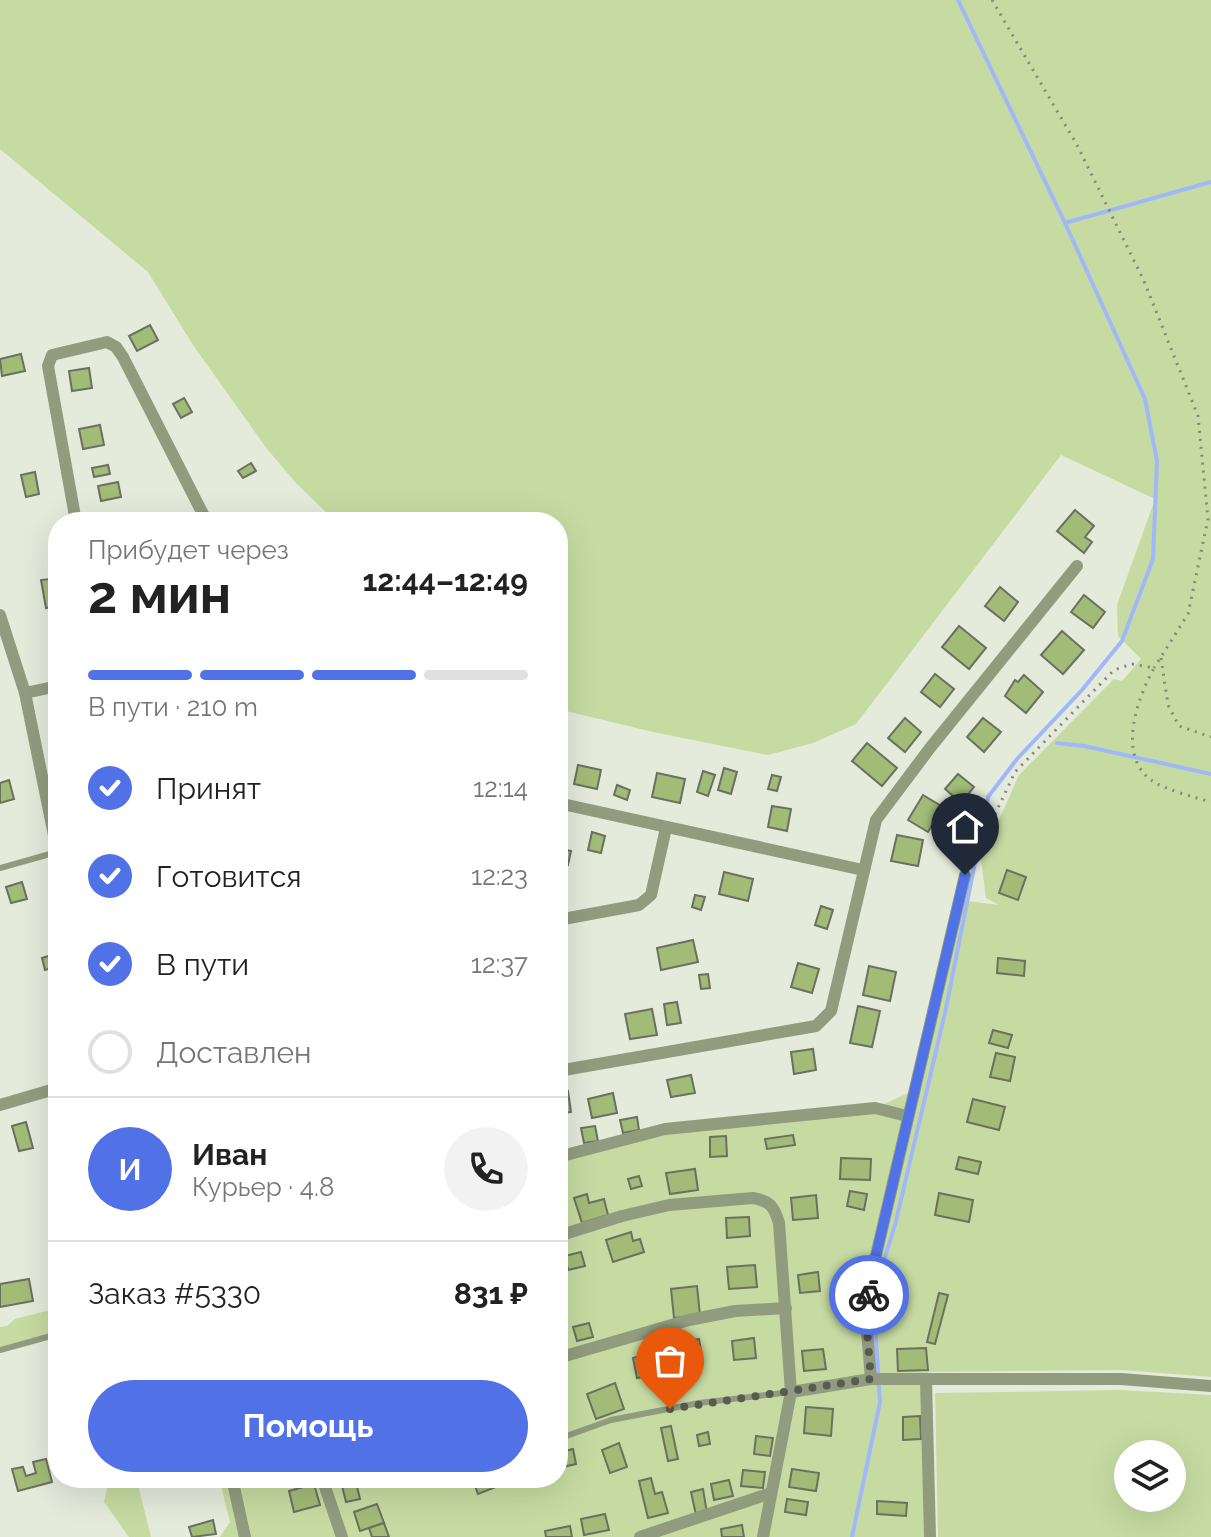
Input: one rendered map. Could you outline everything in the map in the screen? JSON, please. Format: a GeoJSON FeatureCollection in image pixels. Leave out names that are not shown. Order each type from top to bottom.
{"type":"FeatureCollection","features":[{"type":"Feature","properties":{"kind":"street"},"geometry":{"type":"LineString","coordinates":[[74,512],[48,366],[52,355],[107,342],[116,347],[123,357],[202,512]]}},
{"type":"Feature","properties":{"kind":"street"},"geometry":{"type":"LineString","coordinates":[[568,1069],[816,1026],[831,1011],[876,820],[1077,566]]}},
{"type":"Feature","properties":{"kind":"street"},"geometry":{"type":"LineString","coordinates":[[0,615],[25,693],[48,805]]}},
{"type":"Feature","properties":{"kind":"street"},"geometry":{"type":"LineString","coordinates":[[25,693],[48,688]]}},
{"type":"Feature","properties":{"kind":"street"},"geometry":{"type":"LineString","coordinates":[[568,805],[863,870]]}},
{"type":"Feature","properties":{"kind":"street"},"geometry":{"type":"LineString","coordinates":[[568,918],[639,905],[651,895],[666,828]]}},
{"type":"Feature","properties":{"kind":"street"},"geometry":{"type":"LineString","coordinates":[[871,1379],[867,1331],[870,1281],[967,871]]}},
{"type":"Feature","properties":{"kind":"street"},"geometry":{"type":"LineString","coordinates":[[0,1105],[48,1091]]}},
{"type":"Feature","properties":{"kind":"street"},"geometry":{"type":"LineString","coordinates":[[568,1154],[665,1129],[875,1108],[907,1116]]}},
{"type":"Feature","properties":{"kind":"street"},"geometry":{"type":"LineString","coordinates":[[568,1233],[669,1205],[753,1198],[765,1200],[775,1207],[779,1223],[791,1392],[763,1537]]}},
{"type":"Feature","properties":{"kind":"street"},"geometry":{"type":"LineString","coordinates":[[568,1355],[689,1320],[735,1311],[786,1308]]}},
{"type":"Feature","properties":{"kind":"street"},"geometry":{"type":"LineString","coordinates":[[791,1392],[871,1379],[1121,1379],[1211,1386]]}},
{"type":"Feature","properties":{"kind":"street"},"geometry":{"type":"LineString","coordinates":[[926,1380],[930,1537]]}},
{"type":"Feature","properties":{"kind":"street"},"geometry":{"type":"LineString","coordinates":[[234,1488],[245,1537]]}},
{"type":"Feature","properties":{"kind":"street"},"geometry":{"type":"LineString","coordinates":[[325,1488],[342,1537]]}},
{"type":"Feature","properties":{"kind":"street"},"geometry":{"type":"LineString","coordinates":[[643,1537],[771,1493]]}},
{"type":"Feature","properties":{"kind":"lane"},"geometry":{"type":"LineString","coordinates":[[0,868],[48,856]]}},
{"type":"Feature","properties":{"kind":"lane"},"geometry":{"type":"LineString","coordinates":[[0,1350],[48,1337]]}},
{"type":"Feature","properties":{"kind":"lane"},"geometry":{"type":"LineString","coordinates":[[568,1435],[611,1420],[699,1403],[791,1392]]}},
{"type":"Feature","properties":{"kind":"path"},"geometry":{"type":"LineString","coordinates":[[992,0],[1077,145],[1144,281],[1198,416],[1208,519],[1188,614],[1141,691],[1133,731],[1136,764],[1152,781],[1211,802]]}},
{"type":"Feature","properties":{"kind":"path"},"geometry":{"type":"LineString","coordinates":[[1161,658],[1168,705],[1179,726],[1211,737]]}},
{"type":"Feature","properties":{"kind":"path"},"geometry":{"type":"LineString","coordinates":[[967,871],[982,846],[1015,772],[1114,670],[1132,664],[1154,668]]}},
{"type":"Feature","properties":{"kind":"green space"},"geometry":{"type":"Polygon","coordinates":[[[0,0],[1211,0],[1211,1377],[1122,1370],[929,1372],[926,1380],[930,1537],[245,1537],[234,1488],[568,1488],[568,1154],[665,1129],[875,1108],[915,1090],[959,900],[999,905],[986,898],[981,860],[1019,775],[1114,679],[1122,681],[1141,659],[1118,636],[1117,605],[1155,499],[1061,455],[856,724],[813,743],[768,755],[568,711],[568,512],[326,512],[267,449],[193,345],[148,272],[0,149],[0,0]]]}},
{"type":"Feature","properties":{"kind":"green space"},"geometry":{"type":"Polygon","coordinates":[[[48,1311],[48,1334],[0,1347],[0,1327],[7,1326],[15,1319],[48,1311]]]}},
{"type":"Feature","properties":{"kind":"green space"},"geometry":{"type":"Polygon","coordinates":[[[1120,1390],[1211,1395],[1211,1537],[938,1537],[935,1393],[1120,1390]]]}},
{"type":"Feature","properties":{"kind":"green space"},"geometry":{"type":"Polygon","coordinates":[[[107,1488],[139,1488],[151,1537],[129,1537],[104,1502],[107,1488]]]}},
{"type":"Feature","properties":{"kind":"green space"},"geometry":{"type":"Polygon","coordinates":[[[222,1488],[230,1488],[242,1537],[220,1537],[230,1522],[222,1488]]]}},
{"type":"Feature","properties":{"kind":"building"},"geometry":{"type":"Polygon","coordinates":[[[150,325],[158,340],[137,351],[129,336],[150,325]]]}},
{"type":"Feature","properties":{"kind":"building"},"geometry":{"type":"Polygon","coordinates":[[[21,354],[25,371],[2,376],[0,359],[21,354]]]}},
{"type":"Feature","properties":{"kind":"building"},"geometry":{"type":"Polygon","coordinates":[[[89,368],[92,388],[72,391],[69,371],[89,368]]]}},
{"type":"Feature","properties":{"kind":"building"},"geometry":{"type":"Polygon","coordinates":[[[184,398],[192,412],[181,418],[173,404],[184,398]]]}},
{"type":"Feature","properties":{"kind":"building"},"geometry":{"type":"Polygon","coordinates":[[[100,425],[104,445],[83,449],[79,429],[100,425]]]}},
{"type":"Feature","properties":{"kind":"building"},"geometry":{"type":"Polygon","coordinates":[[[251,463],[256,471],[243,478],[238,471],[251,463]]]}},
{"type":"Feature","properties":{"kind":"building"},"geometry":{"type":"Polygon","coordinates":[[[108,465],[110,474],[94,477],[92,468],[108,465]]]}},
{"type":"Feature","properties":{"kind":"building"},"geometry":{"type":"Polygon","coordinates":[[[35,472],[39,494],[26,497],[21,475],[35,472]]]}},
{"type":"Feature","properties":{"kind":"building"},"geometry":{"type":"Polygon","coordinates":[[[118,482],[121,497],[101,501],[98,486],[118,482]]]}},
{"type":"Feature","properties":{"kind":"building"},"geometry":{"type":"Polygon","coordinates":[[[1075,510],[1094,526],[1085,537],[1092,542],[1084,553],[1057,531],[1075,510]]]}},
{"type":"Feature","properties":{"kind":"building"},"geometry":{"type":"Polygon","coordinates":[[[48,579],[48,608],[46,608],[41,580],[48,579]]]}},
{"type":"Feature","properties":{"kind":"building"},"geometry":{"type":"Polygon","coordinates":[[[1000,587],[1018,602],[1004,621],[985,606],[1000,587]]]}},
{"type":"Feature","properties":{"kind":"building"},"geometry":{"type":"Polygon","coordinates":[[[1084,595],[1105,612],[1093,628],[1071,612],[1084,595]]]}},
{"type":"Feature","properties":{"kind":"building"},"geometry":{"type":"Polygon","coordinates":[[[959,626],[986,648],[969,669],[942,647],[959,626]]]}},
{"type":"Feature","properties":{"kind":"building"},"geometry":{"type":"Polygon","coordinates":[[[1062,631],[1084,650],[1063,674],[1041,655],[1062,631]]]}},
{"type":"Feature","properties":{"kind":"building"},"geometry":{"type":"Polygon","coordinates":[[[935,674],[954,689],[940,707],[921,692],[935,674]]]}},
{"type":"Feature","properties":{"kind":"building"},"geometry":{"type":"Polygon","coordinates":[[[1024,675],[1043,692],[1026,713],[1005,696],[1015,680],[1018,682],[1024,675]]]}},
{"type":"Feature","properties":{"kind":"building"},"geometry":{"type":"Polygon","coordinates":[[[905,718],[921,732],[905,752],[888,738],[905,718]]]}},
{"type":"Feature","properties":{"kind":"building"},"geometry":{"type":"Polygon","coordinates":[[[983,718],[1001,732],[984,752],[967,737],[983,718]]]}},
{"type":"Feature","properties":{"kind":"building"},"geometry":{"type":"Polygon","coordinates":[[[867,743],[897,768],[882,786],[852,761],[867,743]]]}},
{"type":"Feature","properties":{"kind":"building"},"geometry":{"type":"Polygon","coordinates":[[[578,765],[601,770],[597,789],[574,784],[578,765]]]}},
{"type":"Feature","properties":{"kind":"building"},"geometry":{"type":"Polygon","coordinates":[[[724,768],[737,772],[731,794],[718,790],[724,768]]]}},
{"type":"Feature","properties":{"kind":"building"},"geometry":{"type":"Polygon","coordinates":[[[703,771],[715,775],[708,796],[697,792],[703,771]]]}},
{"type":"Feature","properties":{"kind":"building"},"geometry":{"type":"Polygon","coordinates":[[[657,773],[685,779],[680,803],[652,797],[657,773]]]}},
{"type":"Feature","properties":{"kind":"building"},"geometry":{"type":"Polygon","coordinates":[[[958,774],[974,787],[961,803],[945,789],[958,774]]]}},
{"type":"Feature","properties":{"kind":"building"},"geometry":{"type":"Polygon","coordinates":[[[772,775],[781,777],[777,791],[768,789],[772,775]]]}},
{"type":"Feature","properties":{"kind":"building"},"geometry":{"type":"Polygon","coordinates":[[[9,780],[14,799],[0,803],[0,783],[9,780]]]}},
{"type":"Feature","properties":{"kind":"building"},"geometry":{"type":"Polygon","coordinates":[[[617,785],[630,790],[627,800],[614,795],[617,785]]]}},
{"type":"Feature","properties":{"kind":"building"},"geometry":{"type":"Polygon","coordinates":[[[923,795],[943,807],[928,832],[908,820],[923,795]]]}},
{"type":"Feature","properties":{"kind":"building"},"geometry":{"type":"Polygon","coordinates":[[[772,806],[791,809],[787,831],[768,827],[772,806]]]}},
{"type":"Feature","properties":{"kind":"building"},"geometry":{"type":"Polygon","coordinates":[[[592,832],[605,836],[601,853],[588,850],[592,832]]]}},
{"type":"Feature","properties":{"kind":"building"},"geometry":{"type":"Polygon","coordinates":[[[897,835],[923,840],[918,866],[891,861],[897,835]]]}},
{"type":"Feature","properties":{"kind":"building"},"geometry":{"type":"Polygon","coordinates":[[[1007,870],[1026,877],[1018,900],[999,893],[1007,870]]]}},
{"type":"Feature","properties":{"kind":"building"},"geometry":{"type":"Polygon","coordinates":[[[724,872],[753,879],[748,901],[719,894],[724,872]]]}},
{"type":"Feature","properties":{"kind":"building"},"geometry":{"type":"Polygon","coordinates":[[[22,882],[27,899],[11,903],[6,887],[22,882]]]}},
{"type":"Feature","properties":{"kind":"building"},"geometry":{"type":"Polygon","coordinates":[[[695,895],[705,897],[701,910],[692,907],[695,895]]]}},
{"type":"Feature","properties":{"kind":"building"},"geometry":{"type":"Polygon","coordinates":[[[821,906],[833,910],[827,929],[815,925],[821,906]]]}},
{"type":"Feature","properties":{"kind":"building"},"geometry":{"type":"Polygon","coordinates":[[[693,940],[698,962],[661,970],[657,948],[693,940]]]}},
{"type":"Feature","properties":{"kind":"building"},"geometry":{"type":"Polygon","coordinates":[[[48,956],[48,969],[45,970],[42,958],[48,956]]]}},
{"type":"Feature","properties":{"kind":"building"},"geometry":{"type":"Polygon","coordinates":[[[998,958],[1025,961],[1024,976],[997,973],[998,958]]]}},
{"type":"Feature","properties":{"kind":"building"},"geometry":{"type":"Polygon","coordinates":[[[798,963],[819,969],[812,993],[791,987],[798,963]]]}},
{"type":"Feature","properties":{"kind":"building"},"geometry":{"type":"Polygon","coordinates":[[[869,966],[896,972],[890,1001],[863,995],[869,966]]]}},
{"type":"Feature","properties":{"kind":"building"},"geometry":{"type":"Polygon","coordinates":[[[708,974],[710,988],[701,989],[699,975],[708,974]]]}},
{"type":"Feature","properties":{"kind":"building"},"geometry":{"type":"Polygon","coordinates":[[[677,1002],[681,1023],[667,1025],[664,1004],[677,1002]]]}},
{"type":"Feature","properties":{"kind":"building"},"geometry":{"type":"Polygon","coordinates":[[[858,1006],[880,1011],[872,1047],[850,1043],[858,1006]]]}},
{"type":"Feature","properties":{"kind":"building"},"geometry":{"type":"Polygon","coordinates":[[[652,1009],[657,1035],[630,1039],[625,1014],[652,1009]]]}},
{"type":"Feature","properties":{"kind":"building"},"geometry":{"type":"Polygon","coordinates":[[[993,1030],[1012,1035],[1008,1048],[989,1043],[993,1030]]]}},
{"type":"Feature","properties":{"kind":"building"},"geometry":{"type":"Polygon","coordinates":[[[813,1049],[816,1070],[794,1074],[791,1052],[813,1049]]]}},
{"type":"Feature","properties":{"kind":"building"},"geometry":{"type":"Polygon","coordinates":[[[996,1053],[1015,1057],[1010,1081],[990,1077],[996,1053]]]}},
{"type":"Feature","properties":{"kind":"building"},"geometry":{"type":"Polygon","coordinates":[[[691,1075],[695,1093],[671,1097],[667,1080],[691,1075]]]}},
{"type":"Feature","properties":{"kind":"building"},"geometry":{"type":"Polygon","coordinates":[[[613,1093],[617,1113],[592,1118],[588,1099],[613,1093]]]}},
{"type":"Feature","properties":{"kind":"building"},"geometry":{"type":"Polygon","coordinates":[[[973,1099],[1005,1107],[999,1130],[967,1122],[973,1099]]]}},
{"type":"Feature","properties":{"kind":"building"},"geometry":{"type":"Polygon","coordinates":[[[637,1117],[639,1130],[623,1133],[620,1120],[637,1117]]]}},
{"type":"Feature","properties":{"kind":"building"},"geometry":{"type":"Polygon","coordinates":[[[26,1122],[33,1148],[19,1151],[12,1126],[26,1122]]]}},
{"type":"Feature","properties":{"kind":"building"},"geometry":{"type":"Polygon","coordinates":[[[595,1126],[598,1141],[584,1143],[581,1128],[595,1126]]]}},
{"type":"Feature","properties":{"kind":"building"},"geometry":{"type":"Polygon","coordinates":[[[793,1135],[795,1145],[767,1149],[765,1139],[793,1135]]]}},
{"type":"Feature","properties":{"kind":"building"},"geometry":{"type":"Polygon","coordinates":[[[726,1136],[727,1156],[710,1157],[710,1137],[726,1136]]]}},
{"type":"Feature","properties":{"kind":"building"},"geometry":{"type":"Polygon","coordinates":[[[959,1157],[981,1162],[978,1174],[956,1169],[959,1157]]]}},
{"type":"Feature","properties":{"kind":"building"},"geometry":{"type":"Polygon","coordinates":[[[841,1158],[871,1159],[870,1180],[840,1179],[841,1158]]]}},
{"type":"Feature","properties":{"kind":"building"},"geometry":{"type":"Polygon","coordinates":[[[695,1169],[698,1190],[670,1194],[666,1173],[695,1169]]]}},
{"type":"Feature","properties":{"kind":"building"},"geometry":{"type":"Polygon","coordinates":[[[639,1176],[642,1186],[631,1189],[628,1179],[639,1176]]]}},
{"type":"Feature","properties":{"kind":"building"},"geometry":{"type":"Polygon","coordinates":[[[850,1191],[867,1194],[864,1210],[847,1206],[850,1191]]]}},
{"type":"Feature","properties":{"kind":"building"},"geometry":{"type":"Polygon","coordinates":[[[939,1193],[973,1200],[969,1222],[935,1215],[939,1193]]]}},
{"type":"Feature","properties":{"kind":"building"},"geometry":{"type":"Polygon","coordinates":[[[587,1194],[589,1203],[604,1199],[608,1215],[582,1223],[574,1198],[587,1194]]]}},
{"type":"Feature","properties":{"kind":"building"},"geometry":{"type":"Polygon","coordinates":[[[816,1195],[818,1218],[793,1220],[791,1198],[816,1195]]]}},
{"type":"Feature","properties":{"kind":"building"},"geometry":{"type":"Polygon","coordinates":[[[749,1217],[750,1236],[727,1238],[726,1218],[749,1217]]]}},
{"type":"Feature","properties":{"kind":"building"},"geometry":{"type":"Polygon","coordinates":[[[631,1232],[633,1241],[640,1239],[644,1252],[613,1262],[606,1240],[631,1232]]]}},
{"type":"Feature","properties":{"kind":"building"},"geometry":{"type":"Polygon","coordinates":[[[581,1252],[585,1266],[568,1270],[568,1255],[581,1252]]]}},
{"type":"Feature","properties":{"kind":"building"},"geometry":{"type":"Polygon","coordinates":[[[755,1265],[757,1287],[729,1289],[727,1267],[755,1265]]]}},
{"type":"Feature","properties":{"kind":"building"},"geometry":{"type":"Polygon","coordinates":[[[818,1272],[820,1291],[800,1293],[798,1275],[818,1272]]]}},
{"type":"Feature","properties":{"kind":"building"},"geometry":{"type":"Polygon","coordinates":[[[29,1279],[33,1301],[0,1307],[0,1284],[29,1279]]]}},
{"type":"Feature","properties":{"kind":"building"},"geometry":{"type":"Polygon","coordinates":[[[697,1286],[700,1315],[674,1318],[671,1289],[697,1286]]]}},
{"type":"Feature","properties":{"kind":"building"},"geometry":{"type":"Polygon","coordinates":[[[939,1293],[948,1295],[935,1344],[927,1342],[939,1293]]]}},
{"type":"Feature","properties":{"kind":"building"},"geometry":{"type":"Polygon","coordinates":[[[589,1323],[593,1337],[577,1341],[573,1327],[589,1323]]]}},
{"type":"Feature","properties":{"kind":"building"},"geometry":{"type":"Polygon","coordinates":[[[754,1338],[756,1358],[734,1360],[732,1341],[754,1338]]]}},
{"type":"Feature","properties":{"kind":"building"},"geometry":{"type":"Polygon","coordinates":[[[699,1339],[703,1363],[686,1366],[682,1342],[699,1339]]]}},
{"type":"Feature","properties":{"kind":"building"},"geometry":{"type":"Polygon","coordinates":[[[926,1348],[928,1370],[898,1371],[897,1349],[926,1348]]]}},
{"type":"Feature","properties":{"kind":"building"},"geometry":{"type":"Polygon","coordinates":[[[823,1349],[826,1369],[804,1371],[802,1351],[823,1349]]]}},
{"type":"Feature","properties":{"kind":"building"},"geometry":{"type":"Polygon","coordinates":[[[648,1354],[653,1375],[637,1378],[633,1358],[648,1354]]]}},
{"type":"Feature","properties":{"kind":"building"},"geometry":{"type":"Polygon","coordinates":[[[615,1383],[624,1409],[596,1419],[587,1394],[615,1383]]]}},
{"type":"Feature","properties":{"kind":"building"},"geometry":{"type":"Polygon","coordinates":[[[806,1407],[833,1409],[831,1436],[804,1433],[806,1407]]]}},
{"type":"Feature","properties":{"kind":"building"},"geometry":{"type":"Polygon","coordinates":[[[920,1416],[921,1439],[903,1440],[903,1417],[920,1416]]]}},
{"type":"Feature","properties":{"kind":"building"},"geometry":{"type":"Polygon","coordinates":[[[671,1426],[678,1459],[668,1461],[661,1428],[671,1426]]]}},
{"type":"Feature","properties":{"kind":"building"},"geometry":{"type":"Polygon","coordinates":[[[708,1432],[710,1444],[699,1446],[697,1435],[708,1432]]]}},
{"type":"Feature","properties":{"kind":"building"},"geometry":{"type":"Polygon","coordinates":[[[756,1436],[773,1438],[770,1456],[754,1454],[756,1436]]]}},
{"type":"Feature","properties":{"kind":"building"},"geometry":{"type":"Polygon","coordinates":[[[619,1443],[627,1467],[610,1473],[602,1450],[619,1443]]]}},
{"type":"Feature","properties":{"kind":"building"},"geometry":{"type":"Polygon","coordinates":[[[573,1449],[576,1464],[568,1466],[568,1450],[573,1449]]]}},
{"type":"Feature","properties":{"kind":"building"},"geometry":{"type":"Polygon","coordinates":[[[46,1459],[48,1483],[18,1491],[12,1469],[23,1467],[26,1476],[36,1473],[33,1462],[46,1459]]]}},
{"type":"Feature","properties":{"kind":"building"},"geometry":{"type":"Polygon","coordinates":[[[792,1469],[819,1473],[816,1491],[789,1487],[792,1469]]]}},
{"type":"Feature","properties":{"kind":"building"},"geometry":{"type":"Polygon","coordinates":[[[743,1470],[765,1472],[763,1488],[741,1486],[743,1470]]]}},
{"type":"Feature","properties":{"kind":"building"},"geometry":{"type":"Polygon","coordinates":[[[651,1478],[655,1494],[662,1492],[668,1513],[648,1518],[639,1481],[651,1478]]]}},
{"type":"Feature","properties":{"kind":"building"},"geometry":{"type":"Polygon","coordinates":[[[729,1480],[733,1496],[714,1500],[711,1484],[729,1480]]]}},
{"type":"Feature","properties":{"kind":"building"},"geometry":{"type":"Polygon","coordinates":[[[315,1488],[320,1505],[294,1512],[289,1491],[315,1488]]]}},
{"type":"Feature","properties":{"kind":"building"},"geometry":{"type":"Polygon","coordinates":[[[342,1488],[357,1488],[360,1499],[346,1502],[342,1488]]]}},
{"type":"Feature","properties":{"kind":"building"},"geometry":{"type":"Polygon","coordinates":[[[476,1488],[493,1488],[478,1494],[476,1488]]]}},
{"type":"Feature","properties":{"kind":"building"},"geometry":{"type":"Polygon","coordinates":[[[703,1489],[707,1513],[696,1515],[691,1492],[703,1489]]]}},
{"type":"Feature","properties":{"kind":"building"},"geometry":{"type":"Polygon","coordinates":[[[787,1499],[808,1502],[806,1515],[785,1512],[787,1499]]]}},
{"type":"Feature","properties":{"kind":"building"},"geometry":{"type":"Polygon","coordinates":[[[877,1501],[907,1503],[906,1516],[877,1514],[877,1501]]]}},
{"type":"Feature","properties":{"kind":"building"},"geometry":{"type":"Polygon","coordinates":[[[377,1504],[384,1523],[360,1531],[354,1512],[377,1504]]]}},
{"type":"Feature","properties":{"kind":"building"},"geometry":{"type":"Polygon","coordinates":[[[605,1514],[609,1530],[584,1535],[581,1519],[605,1514]]]}},
{"type":"Feature","properties":{"kind":"building"},"geometry":{"type":"Polygon","coordinates":[[[213,1520],[216,1534],[192,1537],[189,1527],[213,1520]]]}},
{"type":"Feature","properties":{"kind":"building"},"geometry":{"type":"Polygon","coordinates":[[[384,1523],[389,1537],[372,1537],[369,1528],[384,1523]]]}},
{"type":"Feature","properties":{"kind":"building"},"geometry":{"type":"Polygon","coordinates":[[[742,1525],[744,1537],[722,1537],[721,1529],[742,1525]]]}},
{"type":"Feature","properties":{"kind":"building"},"geometry":{"type":"Polygon","coordinates":[[[570,1526],[572,1537],[546,1537],[545,1531],[570,1526]]]}},
{"type":"Feature","properties":{"kind":"waterway"},"geometry":{"type":"LineString","coordinates":[[852,1537],[880,1402],[875,1324],[879,1276],[895,1225],[945,1013],[988,797],[1017,759],[1082,690],[1122,641],[1153,559],[1157,461],[1145,399],[958,0]]}},
{"type":"Feature","properties":{"kind":"waterway"},"geometry":{"type":"LineString","coordinates":[[1065,223],[1211,182]]}},
{"type":"Feature","properties":{"kind":"waterway"},"geometry":{"type":"LineString","coordinates":[[1057,743],[1211,774]]}},
{"type":"Feature","properties":{"kind":"way so far"},"geometry":{"type":"LineString","coordinates":[[670,1409],[871,1379],[867,1331],[869,1295]]}},
{"type":"Feature","properties":{"kind":"route"},"geometry":{"type":"LineString","coordinates":[[869,1295],[907,1116],[965,875]]}}]}
